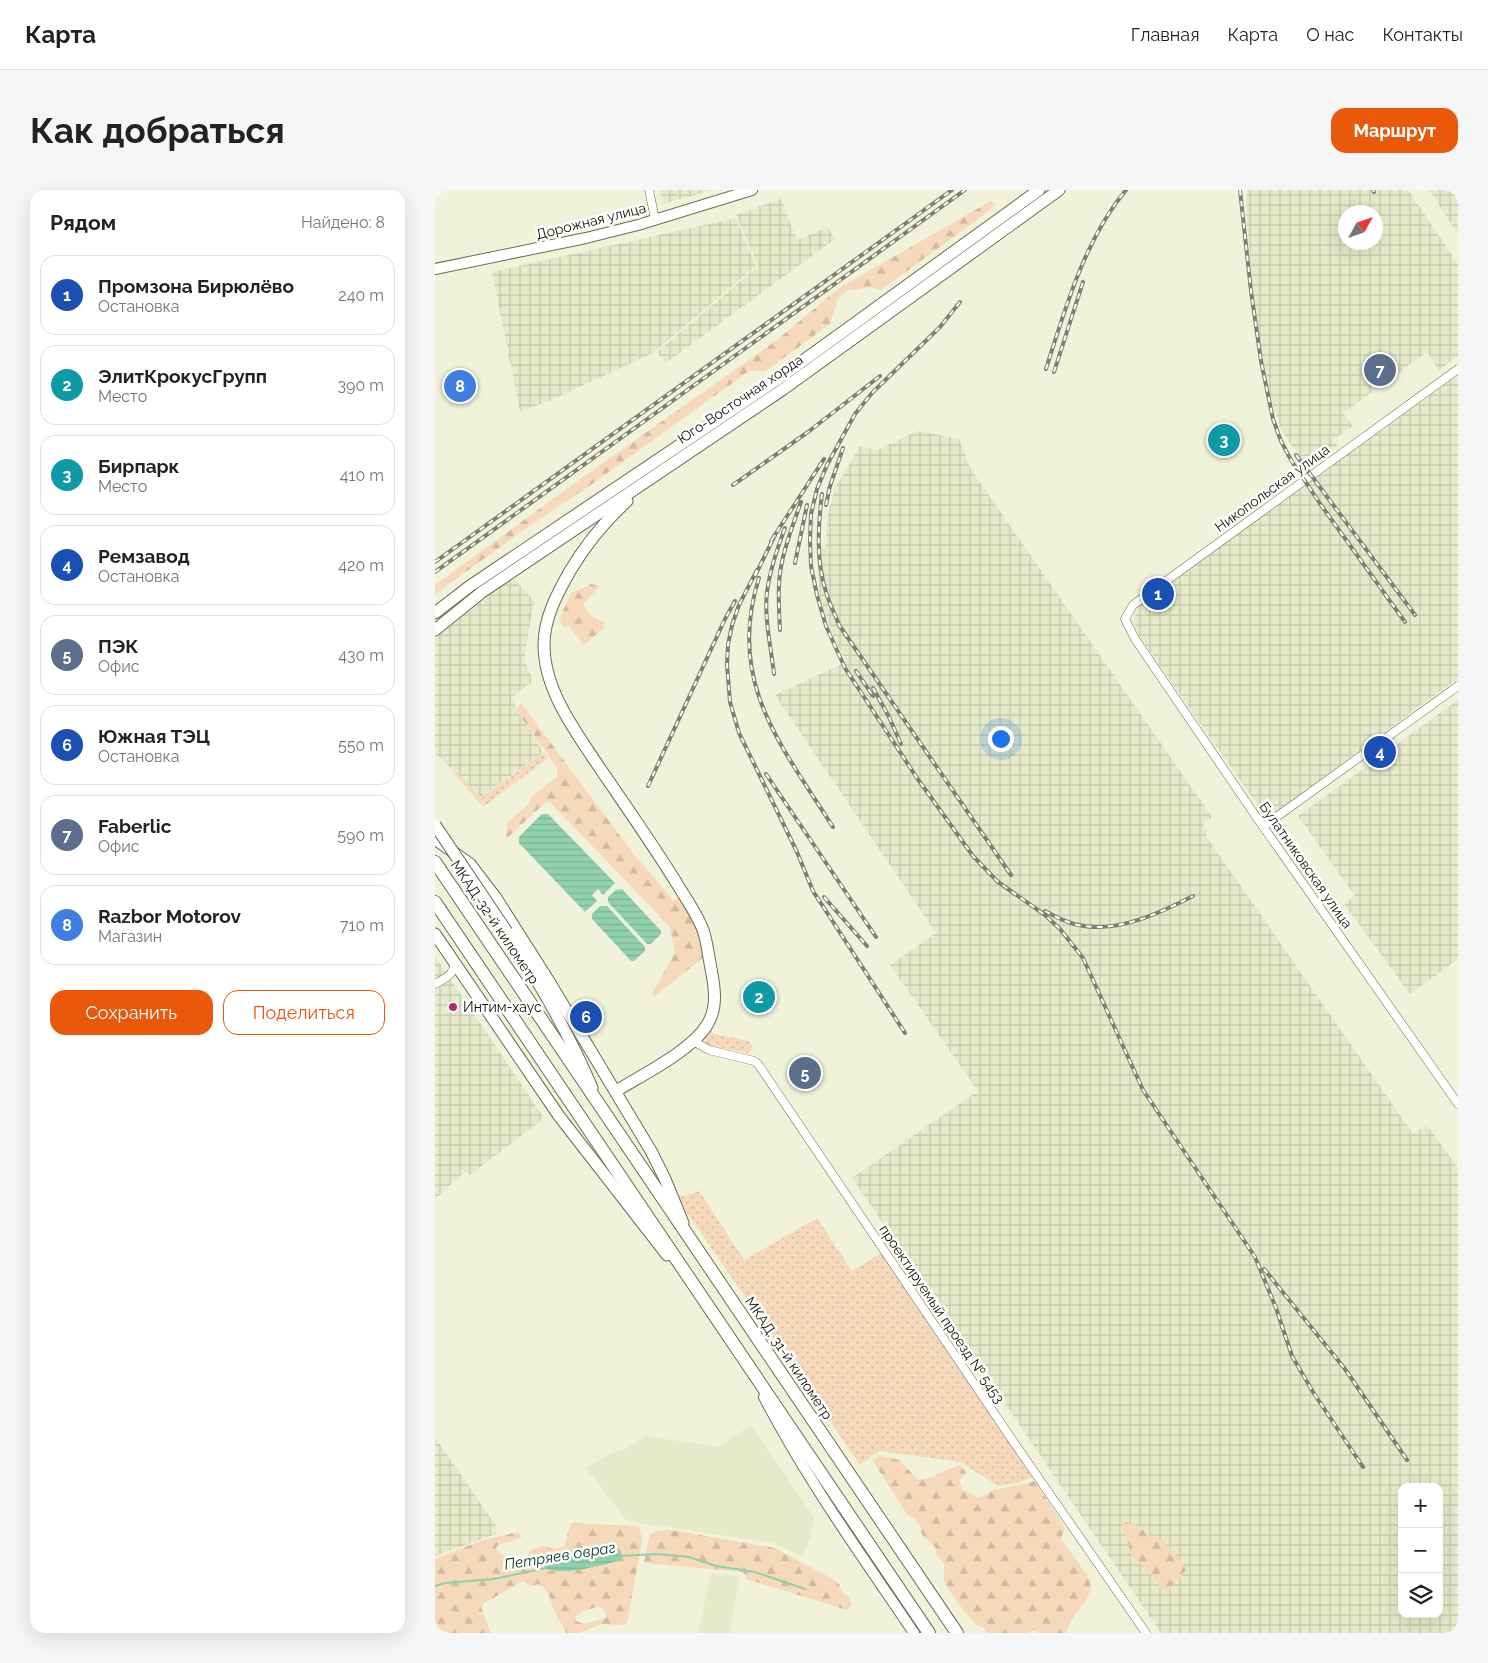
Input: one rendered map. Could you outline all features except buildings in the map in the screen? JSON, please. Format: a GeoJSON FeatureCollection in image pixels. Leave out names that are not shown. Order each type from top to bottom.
{"type":"FeatureCollection","features":[{"type":"Feature","properties":{"kind":"highway","name":"МКАД, 32-й километр"},"geometry":{"type":"LineString","coordinates":[[435,862],[597,1099]]}},
{"type":"Feature","properties":{"kind":"highway"},"geometry":{"type":"LineString","coordinates":[[435,902],[929,1633]]}},
{"type":"Feature","properties":{"kind":"highway","name":"МКАД, 31-й километр"},"geometry":{"type":"LineString","coordinates":[[597,1099],[957,1633]]}},
{"type":"Feature","properties":{"kind":"main road","name":"Дорожная улица"},"geometry":{"type":"LineString","coordinates":[[435,269],[585,238],[751,190]]}},
{"type":"Feature","properties":{"kind":"main road","name":"Юго-Восточная хорда"},"geometry":{"type":"LineString","coordinates":[[435,613],[470,586],[775,381],[1039,190]]}},
{"type":"Feature","properties":{"kind":"main road","name":"Юго-Восточная хорда"},"geometry":{"type":"LineString","coordinates":[[435,630],[482,592],[782,390],[1059,190]]}},
{"type":"Feature","properties":{"kind":"main road"},"geometry":{"type":"LineString","coordinates":[[616,1091],[695,1042],[713,1014],[715,989],[704,934],[698,918],[665,864],[580,738],[554,692],[547,670],[544,645],[547,623],[553,602],[581,553],[597,530],[657,473]]}},
{"type":"Feature","properties":{"kind":"main road"},"geometry":{"type":"LineString","coordinates":[[435,825],[507,932],[560,1021],[597,1099]]}},
{"type":"Feature","properties":{"kind":"main road"},"geometry":{"type":"LineString","coordinates":[[435,839],[462,857],[487,885],[551,983],[659,1167],[690,1238]]}},
{"type":"Feature","properties":{"kind":"main road"},"geometry":{"type":"LineString","coordinates":[[435,934],[559,1116],[603,1170],[723,1329]]}},
{"type":"Feature","properties":{"kind":"main road"},"geometry":{"type":"LineString","coordinates":[[746,1363],[772,1413],[804,1467],[915,1633]]}},
{"type":"Feature","properties":{"kind":"street"},"geometry":{"type":"LineString","coordinates":[[649,190],[655,219]]}},
{"type":"Feature","properties":{"kind":"street","name":"Никопольская улица"},"geometry":{"type":"LineString","coordinates":[[1135,639],[1125,619],[1133,605],[1458,369]]}},
{"type":"Feature","properties":{"kind":"street","name":"Булатниковская улица"},"geometry":{"type":"LineString","coordinates":[[1135,639],[1458,1104]]}},
{"type":"Feature","properties":{"kind":"street"},"geometry":{"type":"LineString","coordinates":[[1264,826],[1458,686]]}},
{"type":"Feature","properties":{"kind":"street"},"geometry":{"type":"LineString","coordinates":[[439,982],[454,970],[454,962]]}},
{"type":"Feature","properties":{"kind":"street"},"geometry":{"type":"LineString","coordinates":[[439,982],[460,979],[469,984]]}},
{"type":"Feature","properties":{"kind":"street","name":"проектируемый проезд № 5453"},"geometry":{"type":"LineString","coordinates":[[695,1042],[709,1050],[754,1061],[758,1064],[1146,1633]]}},
{"type":"Feature","properties":{"kind":"shaded area"},"geometry":{"type":"Polygon","coordinates":[[[660,190],[712,190],[663,204],[660,190]]]}},
{"type":"Feature","properties":{"kind":"shaded area"},"geometry":{"type":"Polygon","coordinates":[[[1247,190],[1408,190],[1458,264],[1458,356],[1439,370],[1427,352],[1343,413],[1353,426],[1333,440],[1337,446],[1308,468],[1282,432],[1267,387],[1253,290],[1246,211],[1247,190]]]}},
{"type":"Feature","properties":{"kind":"shaded area"},"geometry":{"type":"Polygon","coordinates":[[[1429,190],[1458,190],[1458,234],[1429,190]]]}},
{"type":"Feature","properties":{"kind":"shaded area"},"geometry":{"type":"Polygon","coordinates":[[[781,199],[797,240],[828,227],[835,239],[666,363],[657,352],[758,266],[736,215],[781,199]]]}},
{"type":"Feature","properties":{"kind":"shaded area"},"geometry":{"type":"Polygon","coordinates":[[[736,218],[756,266],[653,353],[547,402],[520,411],[492,272],[736,218]]]}},
{"type":"Feature","properties":{"kind":"shaded area"},"geometry":{"type":"Polygon","coordinates":[[[1458,374],[1458,678],[1274,814],[1268,815],[1263,813],[1135,629],[1134,618],[1137,608],[1458,374]]]}},
{"type":"Feature","properties":{"kind":"shaded area"},"geometry":{"type":"Polygon","coordinates":[[[918,431],[959,439],[970,468],[1212,817],[1203,825],[1207,830],[1206,836],[1413,1134],[1426,1126],[1430,1129],[1458,1168],[1458,1633],[1161,1633],[852,1178],[978,1091],[890,965],[936,933],[775,695],[846,662],[832,633],[820,597],[816,548],[826,545],[827,519],[834,490],[860,446],[877,450],[918,431]]]}},
{"type":"Feature","properties":{"kind":"shaded area"},"geometry":{"type":"Polygon","coordinates":[[[508,580],[516,581],[536,603],[533,606],[524,659],[533,681],[511,698],[543,752],[481,797],[435,753],[435,637],[508,580]]]}},
{"type":"Feature","properties":{"kind":"shaded area"},"geometry":{"type":"Polygon","coordinates":[[[1458,700],[1458,959],[1410,994],[1344,904],[1355,896],[1298,816],[1458,700]]]}},
{"type":"Feature","properties":{"kind":"shaded area"},"geometry":{"type":"Polygon","coordinates":[[[542,814],[548,814],[615,883],[603,895],[598,889],[592,895],[597,901],[585,912],[519,843],[519,837],[542,814]]]}},
{"type":"Feature","properties":{"kind":"shaded area"},"geometry":{"type":"Polygon","coordinates":[[[622,889],[661,931],[661,934],[651,944],[647,944],[608,902],[608,897],[616,890],[622,889]]]}},
{"type":"Feature","properties":{"kind":"shaded area"},"geometry":{"type":"Polygon","coordinates":[[[600,906],[607,906],[645,947],[645,951],[634,961],[631,961],[592,919],[592,914],[600,906]]]}},
{"type":"Feature","properties":{"kind":"shaded area"},"geometry":{"type":"Polygon","coordinates":[[[435,956],[544,1118],[470,1175],[465,1171],[435,1199],[435,956]]]}},
{"type":"Feature","properties":{"kind":"shaded area"},"geometry":{"type":"Polygon","coordinates":[[[751,1425],[814,1517],[810,1540],[802,1556],[773,1543],[627,1521],[586,1468],[606,1456],[626,1449],[646,1436],[718,1447],[751,1425]]]}},
{"type":"Feature","properties":{"kind":"shaded area"},"geometry":{"type":"Polygon","coordinates":[[[435,1437],[496,1526],[496,1534],[435,1556],[435,1437]]]}},
{"type":"Feature","properties":{"kind":"shaded area"},"geometry":{"type":"Polygon","coordinates":[[[615,1548],[620,1550],[621,1560],[571,1571],[544,1568],[545,1564],[576,1555],[599,1557],[615,1548]]]}},
{"type":"Feature","properties":{"kind":"shaded area"},"geometry":{"type":"Polygon","coordinates":[[[711,1573],[740,1576],[729,1633],[698,1633],[711,1573]]]}},
{"type":"Feature","properties":{"kind":"green space"},"geometry":{"type":"Polygon","coordinates":[[[991,201],[995,205],[985,214],[881,290],[871,287],[847,291],[838,298],[830,324],[766,371],[749,371],[435,594],[435,585],[583,477],[777,340],[839,288],[991,201]]]}},
{"type":"Feature","properties":{"kind":"green space"},"geometry":{"type":"Polygon","coordinates":[[[591,584],[600,586],[583,604],[591,615],[603,622],[604,628],[584,645],[568,625],[564,628],[559,620],[571,593],[591,584]]]}},
{"type":"Feature","properties":{"kind":"green space"},"geometry":{"type":"Polygon","coordinates":[[[521,703],[633,853],[674,901],[678,898],[700,934],[705,956],[655,996],[652,993],[675,953],[670,927],[550,802],[546,802],[506,839],[507,823],[529,804],[532,796],[557,777],[557,768],[517,711],[521,703]]]}},
{"type":"Feature","properties":{"kind":"green space"},"geometry":{"type":"Polygon","coordinates":[[[544,752],[548,758],[486,805],[479,802],[454,774],[456,772],[481,798],[544,752]]]}},
{"type":"Feature","properties":{"kind":"green space"},"geometry":{"type":"Polygon","coordinates":[[[711,1030],[714,1034],[749,1041],[753,1049],[748,1053],[708,1045],[705,1035],[707,1031],[711,1030]]]}},
{"type":"Feature","properties":{"kind":"green space"},"geometry":{"type":"Polygon","coordinates":[[[699,1191],[744,1260],[817,1218],[852,1271],[881,1253],[1033,1477],[1016,1483],[998,1486],[961,1462],[879,1451],[860,1465],[677,1198],[699,1191]]]}},
{"type":"Feature","properties":{"kind":"green space"},"geometry":{"type":"Polygon","coordinates":[[[878,1455],[899,1460],[918,1480],[929,1478],[961,1465],[966,1473],[960,1480],[962,1489],[978,1498],[994,1490],[1035,1481],[1065,1528],[1061,1539],[1089,1578],[1091,1589],[1085,1602],[1071,1620],[1066,1633],[1039,1633],[1032,1630],[1029,1633],[987,1633],[985,1628],[977,1625],[970,1619],[944,1581],[944,1563],[937,1556],[935,1547],[922,1535],[920,1526],[915,1519],[907,1514],[873,1461],[878,1455]]]}},
{"type":"Feature","properties":{"kind":"green space"},"geometry":{"type":"Polygon","coordinates":[[[1124,1522],[1139,1526],[1145,1533],[1163,1541],[1182,1562],[1186,1570],[1167,1592],[1160,1587],[1156,1579],[1130,1554],[1129,1545],[1122,1528],[1124,1522]]]}},
{"type":"Feature","properties":{"kind":"green space"},"geometry":{"type":"Polygon","coordinates":[[[572,1523],[638,1526],[640,1529],[642,1541],[627,1623],[624,1625],[602,1624],[578,1633],[566,1633],[546,1590],[539,1584],[531,1586],[523,1581],[481,1607],[491,1633],[435,1633],[435,1559],[480,1541],[518,1532],[521,1538],[498,1545],[496,1548],[501,1554],[509,1558],[523,1561],[532,1549],[543,1546],[555,1549],[564,1546],[572,1523]],[[576,1555],[549,1562],[548,1571],[567,1571],[621,1560],[587,1556],[576,1555]],[[598,1607],[583,1611],[576,1617],[576,1621],[584,1624],[606,1618],[605,1610],[598,1607]]]}},
{"type":"Feature","properties":{"kind":"green space"},"geometry":{"type":"Polygon","coordinates":[[[671,1530],[775,1548],[833,1579],[839,1584],[842,1592],[848,1596],[852,1604],[847,1610],[746,1579],[743,1572],[644,1563],[649,1537],[655,1531],[671,1530]]]}},
{"type":"Feature","properties":{"kind":"waterway","name":"Петряев овраг"},"geometry":{"type":"LineString","coordinates":[[619,1556],[657,1554],[689,1557],[716,1566],[755,1572],[805,1589]]}},
{"type":"Feature","properties":{"kind":"waterway","name":"Петряев овраг"},"geometry":{"type":"LineString","coordinates":[[435,1586],[445,1583],[494,1579],[546,1568]]}},
{"type":"Feature","properties":{"kind":"railway"},"geometry":{"type":"LineString","coordinates":[[435,562],[952,190]]}},
{"type":"Feature","properties":{"kind":"railway"},"geometry":{"type":"LineString","coordinates":[[435,572],[965,190]]}},
{"type":"Feature","properties":{"kind":"railway"},"geometry":{"type":"LineString","coordinates":[[1046,369],[1069,299],[1088,252],[1099,230],[1126,190]]}},
{"type":"Feature","properties":{"kind":"railway"},"geometry":{"type":"LineString","coordinates":[[1240,190],[1261,361],[1273,419],[1281,441],[1291,460],[1321,505],[1405,622]]}},
{"type":"Feature","properties":{"kind":"railway"},"geometry":{"type":"LineString","coordinates":[[1054,372],[1083,282]]}},
{"type":"Feature","properties":{"kind":"railway"},"geometry":{"type":"LineString","coordinates":[[960,302],[940,327],[872,393],[855,414],[827,465],[817,489],[811,514],[811,566],[826,626],[845,668],[917,778],[973,856],[998,882],[1045,915],[1060,929],[1083,958],[1143,1090],[1255,1257],[1276,1308],[1292,1356],[1313,1392],[1363,1467]]}},
{"type":"Feature","properties":{"kind":"railway"},"geometry":{"type":"LineString","coordinates":[[733,485],[808,432],[880,376]]}},
{"type":"Feature","properties":{"kind":"railway"},"geometry":{"type":"LineString","coordinates":[[826,505],[830,486],[843,448]]}},
{"type":"Feature","properties":{"kind":"railway"},"geometry":{"type":"LineString","coordinates":[[1296,455],[1415,615]]}},
{"type":"Feature","properties":{"kind":"railway"},"geometry":{"type":"LineString","coordinates":[[771,541],[824,459]]}},
{"type":"Feature","properties":{"kind":"railway"},"geometry":{"type":"LineString","coordinates":[[822,494],[819,556],[827,596],[839,625],[1011,875]]}},
{"type":"Feature","properties":{"kind":"railway"},"geometry":{"type":"LineString","coordinates":[[780,630],[780,570],[801,502]]}},
{"type":"Feature","properties":{"kind":"railway"},"geometry":{"type":"LineString","coordinates":[[795,563],[807,505]]}},
{"type":"Feature","properties":{"kind":"railway"},"geometry":{"type":"LineString","coordinates":[[774,674],[766,602],[774,559],[785,528]]}},
{"type":"Feature","properties":{"kind":"railway"},"geometry":{"type":"LineString","coordinates":[[755,576],[775,535]]}},
{"type":"Feature","properties":{"kind":"railway"},"geometry":{"type":"LineString","coordinates":[[757,570],[739,605],[728,645],[727,665],[730,702],[739,733],[797,852],[813,891],[905,1033]]}},
{"type":"Feature","properties":{"kind":"railway"},"geometry":{"type":"LineString","coordinates":[[759,578],[751,615],[749,649],[754,680],[764,710],[778,739],[833,827]]}},
{"type":"Feature","properties":{"kind":"railway"},"geometry":{"type":"LineString","coordinates":[[648,786],[735,601]]}},
{"type":"Feature","properties":{"kind":"railway"},"geometry":{"type":"LineString","coordinates":[[856,671],[873,696]]}},
{"type":"Feature","properties":{"kind":"railway"},"geometry":{"type":"LineString","coordinates":[[873,688],[901,744]]}},
{"type":"Feature","properties":{"kind":"railway"},"geometry":{"type":"LineString","coordinates":[[766,774],[876,937]]}},
{"type":"Feature","properties":{"kind":"railway"},"geometry":{"type":"LineString","coordinates":[[1045,911],[1074,924],[1089,927],[1105,927],[1120,925],[1151,916],[1193,896]]}},
{"type":"Feature","properties":{"kind":"railway"},"geometry":{"type":"LineString","coordinates":[[824,897],[867,946]]}},
{"type":"Feature","properties":{"kind":"railway"},"geometry":{"type":"LineString","coordinates":[[1264,1269],[1345,1369],[1407,1460]]}},
{"type":"Feature","properties":{"kind":"place","name":"Faberlic"},"geometry":{"type":"Point","coordinates":[1380,370]}},
{"type":"Feature","properties":{"kind":"place","name":"Razbor Motorov"},"geometry":{"type":"Point","coordinates":[460,386]}},
{"type":"Feature","properties":{"kind":"place","name":"Бирпарк"},"geometry":{"type":"Point","coordinates":[1224,440]}},
{"type":"Feature","properties":{"kind":"place","name":"Промзона Бирюлёво"},"geometry":{"type":"Point","coordinates":[1158,594]}},
{"type":"Feature","properties":{"kind":"place","name":"Ремзавод"},"geometry":{"type":"Point","coordinates":[1380,752]}},
{"type":"Feature","properties":{"kind":"place","name":"ЭлитКрокусГрупп"},"geometry":{"type":"Point","coordinates":[759,997]}},
{"type":"Feature","properties":{"kind":"place","name":"Интим-хаус"},"geometry":{"type":"Point","coordinates":[453,1007]}},
{"type":"Feature","properties":{"kind":"place","name":"Южная ТЭЦ"},"geometry":{"type":"Point","coordinates":[586,1017]}},
{"type":"Feature","properties":{"kind":"place","name":"ПЭК"},"geometry":{"type":"Point","coordinates":[805,1073]}}]}
